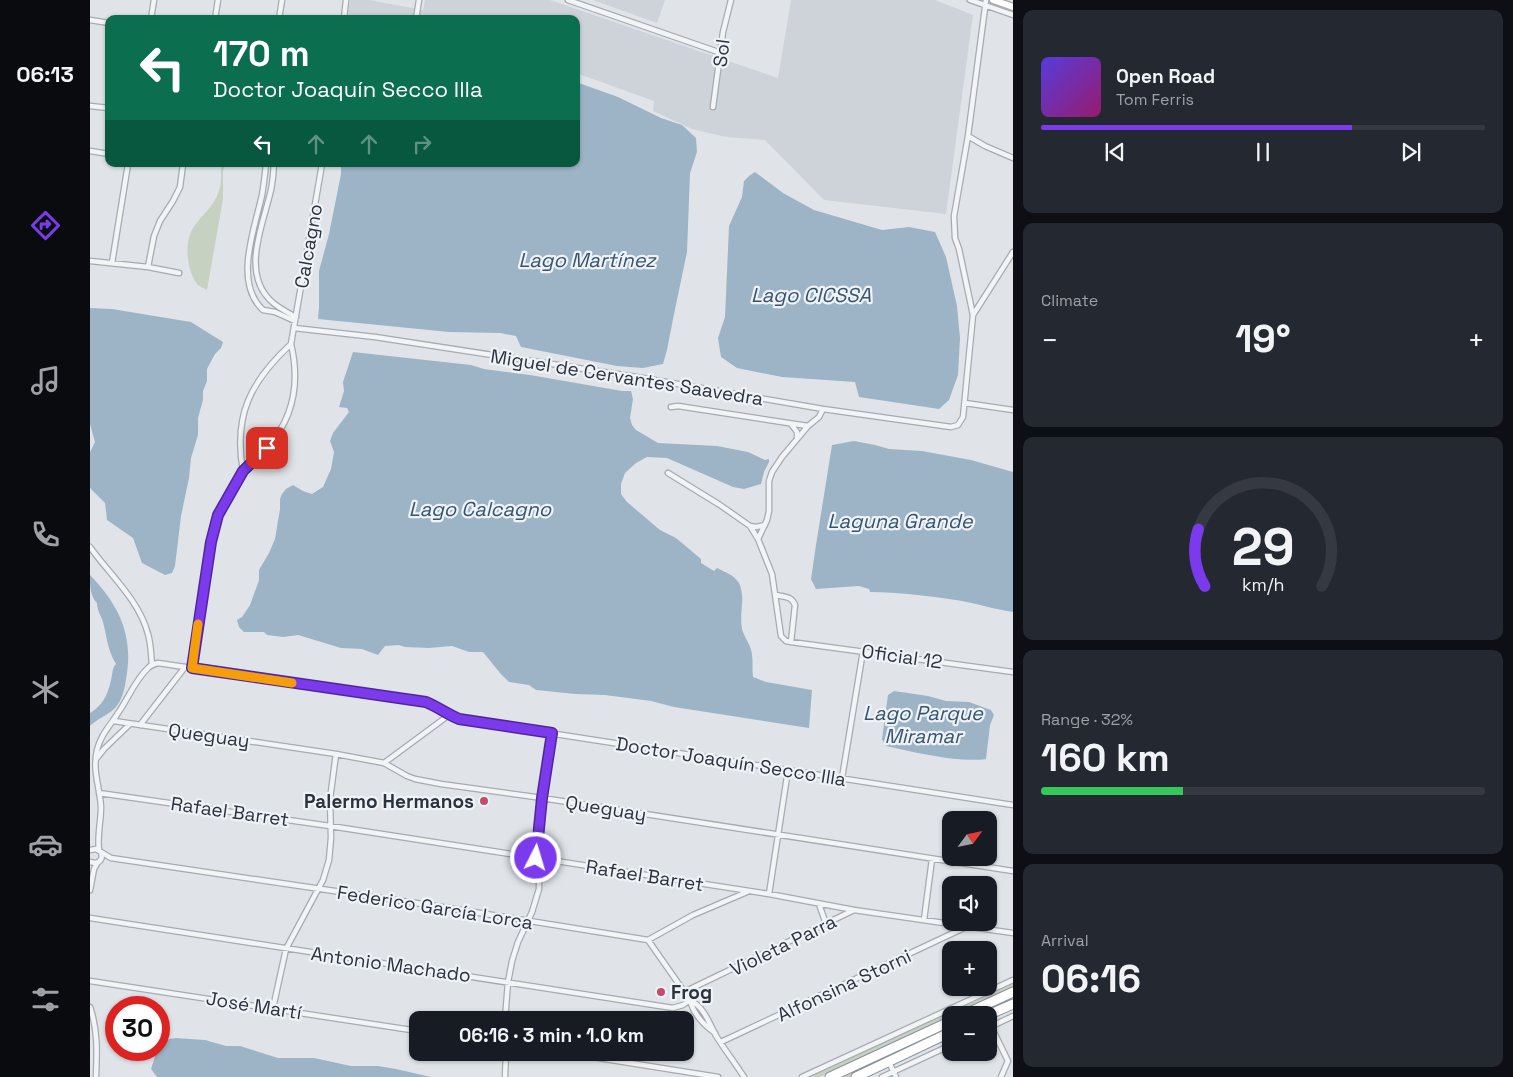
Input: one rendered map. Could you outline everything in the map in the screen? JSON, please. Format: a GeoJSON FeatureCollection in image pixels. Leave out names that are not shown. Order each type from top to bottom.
{"type":"FeatureCollection","features":[{"type":"Feature","properties":{"kind":"highway"},"geometry":{"type":"LineString","coordinates":[[983,1006],[1013,992]]}},
{"type":"Feature","properties":{"kind":"highway"},"geometry":{"type":"LineString","coordinates":[[997,1011],[1013,1004]]}},
{"type":"Feature","properties":{"kind":"highway"},"geometry":{"type":"LineString","coordinates":[[830,1077],[942,1025]]}},
{"type":"Feature","properties":{"kind":"highway"},"geometry":{"type":"LineString","coordinates":[[856,1077],[942,1036]]}},
{"type":"Feature","properties":{"kind":"main road"},"geometry":{"type":"LineString","coordinates":[[993,0],[1013,7]]}},
{"type":"Feature","properties":{"kind":"street"},"geometry":{"type":"LineString","coordinates":[[152,15],[154,0]]}},
{"type":"Feature","properties":{"kind":"street"},"geometry":{"type":"LineString","coordinates":[[216,15],[218,0]]}},
{"type":"Feature","properties":{"kind":"street"},"geometry":{"type":"LineString","coordinates":[[280,15],[282,0]]}},
{"type":"Feature","properties":{"kind":"street"},"geometry":{"type":"LineString","coordinates":[[344,15],[346,0]]}},
{"type":"Feature","properties":{"kind":"street"},"geometry":{"type":"LineString","coordinates":[[417,15],[419,0]]}},
{"type":"Feature","properties":{"kind":"street"},"geometry":{"type":"LineString","coordinates":[[568,0],[721,53]]}},
{"type":"Feature","properties":{"kind":"street","name":"Sol"},"geometry":{"type":"LineString","coordinates":[[713,107],[723,32],[731,0]]}},
{"type":"Feature","properties":{"kind":"street"},"geometry":{"type":"LineString","coordinates":[[970,0],[986,2],[1013,15]]}},
{"type":"Feature","properties":{"kind":"street"},"geometry":{"type":"LineString","coordinates":[[986,2],[953,229],[973,315],[965,403],[1013,410]]}},
{"type":"Feature","properties":{"kind":"street"},"geometry":{"type":"LineString","coordinates":[[90,20],[105,22]]}},
{"type":"Feature","properties":{"kind":"street"},"geometry":{"type":"LineString","coordinates":[[90,106],[105,108]]}},
{"type":"Feature","properties":{"kind":"street"},"geometry":{"type":"LineString","coordinates":[[968,136],[985,146],[1013,158]]}},
{"type":"Feature","properties":{"kind":"street"},"geometry":{"type":"LineString","coordinates":[[90,151],[105,153]]}},
{"type":"Feature","properties":{"kind":"street"},"geometry":{"type":"LineString","coordinates":[[112,263],[128,167]]}},
{"type":"Feature","properties":{"kind":"street"},"geometry":{"type":"LineString","coordinates":[[148,267],[154,236],[160,221],[180,187],[183,167]]}},
{"type":"Feature","properties":{"kind":"street"},"geometry":{"type":"LineString","coordinates":[[266,167],[249,249],[248,281],[254,299],[263,310],[295,319]]}},
{"type":"Feature","properties":{"kind":"street"},"geometry":{"type":"LineString","coordinates":[[274,167],[273,182],[256,250],[257,279],[269,299],[295,319]]}},
{"type":"Feature","properties":{"kind":"street","name":"Calcagno"},"geometry":{"type":"LineString","coordinates":[[291,344],[321,167]]}},
{"type":"Feature","properties":{"kind":"street"},"geometry":{"type":"LineString","coordinates":[[264,180],[273,182]]}},
{"type":"Feature","properties":{"kind":"street"},"geometry":{"type":"LineString","coordinates":[[249,249],[256,250]]}},
{"type":"Feature","properties":{"kind":"street"},"geometry":{"type":"LineString","coordinates":[[973,315],[1013,252]]}},
{"type":"Feature","properties":{"kind":"street"},"geometry":{"type":"LineString","coordinates":[[90,261],[148,267],[180,273]]}},
{"type":"Feature","properties":{"kind":"street","name":"Miguel de Cervantes Saavedra"},"geometry":{"type":"LineString","coordinates":[[294,328],[375,337],[643,378],[823,409],[951,427],[960,423],[965,403]]}},
{"type":"Feature","properties":{"kind":"street"},"geometry":{"type":"LineString","coordinates":[[192,668],[213,532],[222,506],[243,471],[272,442],[281,430],[294,394],[296,376],[291,344],[264,372],[245,408],[240,438],[243,471]]}},
{"type":"Feature","properties":{"kind":"street"},"geometry":{"type":"LineString","coordinates":[[671,407],[678,406],[808,426]]}},
{"type":"Feature","properties":{"kind":"street"},"geometry":{"type":"LineString","coordinates":[[758,539],[770,511],[769,481],[772,472],[808,426],[819,417],[823,409]]}},
{"type":"Feature","properties":{"kind":"street"},"geometry":{"type":"LineString","coordinates":[[790,423],[796,432],[797,440]]}},
{"type":"Feature","properties":{"kind":"street"},"geometry":{"type":"LineString","coordinates":[[668,473],[750,526],[758,539],[772,574],[781,636],[786,641],[791,642],[795,605],[790,598],[776,596]]}},
{"type":"Feature","properties":{"kind":"street"},"geometry":{"type":"LineString","coordinates":[[750,526],[765,525]]}},
{"type":"Feature","properties":{"kind":"street"},"geometry":{"type":"LineString","coordinates":[[90,547],[134,604],[145,624],[149,636],[152,665],[142,674],[114,721],[104,733],[97,750],[95,774],[99,793],[100,813],[98,840],[102,857],[94,869],[90,890]]}},
{"type":"Feature","properties":{"kind":"street","name":"Oficial 12"},"geometry":{"type":"LineString","coordinates":[[791,642],[1013,672]]}},
{"type":"Feature","properties":{"kind":"street"},"geometry":{"type":"LineString","coordinates":[[842,778],[863,651]]}},
{"type":"Feature","properties":{"kind":"street","name":"Doctor Joaquín Secco Illa"},"geometry":{"type":"LineString","coordinates":[[152,665],[164,663],[426,702],[459,719],[1013,805]]}},
{"type":"Feature","properties":{"kind":"street"},"geometry":{"type":"LineString","coordinates":[[140,725],[185,667]]}},
{"type":"Feature","properties":{"kind":"street"},"geometry":{"type":"LineString","coordinates":[[384,763],[449,715]]}},
{"type":"Feature","properties":{"kind":"street","name":"Queguay"},"geometry":{"type":"LineString","coordinates":[[114,721],[336,754],[384,763],[415,779],[1013,871]]}},
{"type":"Feature","properties":{"kind":"street"},"geometry":{"type":"LineString","coordinates":[[96,760],[130,724]]}},
{"type":"Feature","properties":{"kind":"street"},"geometry":{"type":"LineString","coordinates":[[506,1011],[508,982],[515,951],[528,922],[539,889],[539,873],[536,858],[542,798],[552,733]]}},
{"type":"Feature","properties":{"kind":"street"},"geometry":{"type":"LineString","coordinates":[[273,1008],[286,949],[327,870],[329,860],[330,799],[336,754]]}},
{"type":"Feature","properties":{"kind":"street"},"geometry":{"type":"LineString","coordinates":[[770,894],[788,770]]}},
{"type":"Feature","properties":{"kind":"street","name":"Rafael Barret"},"geometry":{"type":"LineString","coordinates":[[99,793],[330,826],[770,894],[854,910],[942,923]]}},
{"type":"Feature","properties":{"kind":"street"},"geometry":{"type":"LineString","coordinates":[[90,850],[98,840]]}},
{"type":"Feature","properties":{"kind":"street"},"geometry":{"type":"LineString","coordinates":[[90,850],[94,848],[100,851]]}},
{"type":"Feature","properties":{"kind":"street","name":"Federico García Lorca"},"geometry":{"type":"LineString","coordinates":[[100,851],[111,858]]}},
{"type":"Feature","properties":{"kind":"street","name":"Federico García Lorca"},"geometry":{"type":"LineString","coordinates":[[90,862],[95,863],[111,858],[436,906],[648,940]]}},
{"type":"Feature","properties":{"kind":"street"},"geometry":{"type":"LineString","coordinates":[[924,920],[932,859]]}},
{"type":"Feature","properties":{"kind":"street"},"geometry":{"type":"LineString","coordinates":[[90,862],[94,869]]}},
{"type":"Feature","properties":{"kind":"street"},"geometry":{"type":"LineString","coordinates":[[735,889],[735,898]]}},
{"type":"Feature","properties":{"kind":"street"},"geometry":{"type":"LineString","coordinates":[[736,1077],[744,1076],[714,1033],[711,1024],[696,1003],[690,1000],[684,992],[648,940],[693,915],[748,891]]}},
{"type":"Feature","properties":{"kind":"street"},"geometry":{"type":"LineString","coordinates":[[819,904],[826,924]]}},
{"type":"Feature","properties":{"kind":"street","name":"Violeta Parra"},"geometry":{"type":"LineString","coordinates":[[684,992],[854,910]]}},
{"type":"Feature","properties":{"kind":"street","name":"Antonio Machado"},"geometry":{"type":"LineString","coordinates":[[90,918],[673,1008],[683,1005],[690,1000]]}},
{"type":"Feature","properties":{"kind":"street","name":"Alfonsina Storni"},"geometry":{"type":"LineString","coordinates":[[721,1042],[957,931]]}},
{"type":"Feature","properties":{"kind":"street","name":"Rafael Barret"},"geometry":{"type":"LineString","coordinates":[[997,931],[1013,933]]}},
{"type":"Feature","properties":{"kind":"street"},"geometry":{"type":"LineString","coordinates":[[802,1077],[1013,980]]}},
{"type":"Feature","properties":{"kind":"street","name":"José Martí"},"geometry":{"type":"LineString","coordinates":[[90,981],[409,1030]]}},
{"type":"Feature","properties":{"kind":"street"},"geometry":{"type":"LineString","coordinates":[[90,1007],[98,1043],[96,1077]]}},
{"type":"Feature","properties":{"kind":"street"},"geometry":{"type":"LineString","coordinates":[[997,1022],[1013,1016]]}},
{"type":"Feature","properties":{"kind":"street"},"geometry":{"type":"LineString","coordinates":[[997,1038],[1011,1061],[1002,1077]]}},
{"type":"Feature","properties":{"kind":"street"},"geometry":{"type":"LineString","coordinates":[[882,1077],[942,1049]]}},
{"type":"Feature","properties":{"kind":"street"},"geometry":{"type":"LineString","coordinates":[[505,1077],[506,1061]]}},
{"type":"Feature","properties":{"kind":"street"},"geometry":{"type":"LineString","coordinates":[[618,1061],[718,1077]]}},
{"type":"Feature","properties":{"kind":"street"},"geometry":{"type":"LineString","coordinates":[[889,1062],[896,1077]]}},
{"type":"Feature","properties":{"kind":"shaded area"},"geometry":{"type":"Polygon","coordinates":[[[350,0],[369,0],[423,10],[425,0],[550,0],[778,78],[791,0],[935,0],[973,15],[946,214],[824,200],[765,140],[726,137],[692,129],[653,111],[654,101],[580,74],[580,15],[348,15],[350,0]]]}},
{"type":"Feature","properties":{"kind":"shaded area"},"geometry":{"type":"Polygon","coordinates":[[[593,0],[665,0],[657,23],[593,0]]]}},
{"type":"Feature","properties":{"kind":"green space"},"geometry":{"type":"Polygon","coordinates":[[[221,167],[224,167],[223,199],[207,290],[199,286],[194,279],[189,266],[187,252],[191,232],[213,203],[219,191],[221,167]]]}},
{"type":"Feature","properties":{"kind":"green space"},"geometry":{"type":"Polygon","coordinates":[[[1013,981],[1013,988],[997,995],[997,988],[1013,981]]]}},
{"type":"Feature","properties":{"kind":"green space"},"geometry":{"type":"Polygon","coordinates":[[[981,996],[996,996],[974,1006],[960,1006],[981,996]]]}},
{"type":"Feature","properties":{"kind":"green space"},"geometry":{"type":"Polygon","coordinates":[[[942,1014],[942,1020],[820,1077],[808,1077],[942,1014]]]}},
{"type":"Feature","properties":{"kind":"green space"},"geometry":{"type":"Polygon","coordinates":[[[942,1028],[942,1034],[850,1077],[837,1077],[942,1028]]]}},
{"type":"Feature","properties":{"kind":"water","name":"Lago Martínez"},"geometry":{"type":"Polygon","coordinates":[[[580,83],[618,97],[661,118],[682,125],[696,138],[697,152],[690,173],[687,252],[663,364],[643,368],[617,366],[521,347],[516,336],[500,333],[449,332],[318,319],[319,271],[329,234],[341,167],[580,167],[580,83]]]}},
{"type":"Feature","properties":{"kind":"water","name":"Lago CICSSA"},"geometry":{"type":"Polygon","coordinates":[[[755,172],[783,193],[814,210],[882,230],[909,227],[935,232],[946,257],[957,306],[960,338],[958,375],[949,400],[939,409],[859,397],[855,382],[782,377],[737,368],[721,357],[718,338],[725,317],[729,226],[742,197],[744,181],[755,172]]]}},
{"type":"Feature","properties":{"kind":"water"},"geometry":{"type":"Polygon","coordinates":[[[90,308],[112,309],[191,322],[223,342],[207,369],[207,381],[203,391],[203,400],[198,418],[198,435],[191,458],[175,566],[172,573],[165,575],[142,563],[133,538],[107,520],[105,503],[90,488],[90,452],[95,442],[90,424],[90,308]]]}},
{"type":"Feature","properties":{"kind":"water","name":"Lago Calcagno"},"geometry":{"type":"Polygon","coordinates":[[[353,352],[471,365],[484,369],[631,391],[633,399],[630,418],[632,425],[636,430],[658,443],[717,446],[748,452],[765,460],[769,459],[761,484],[744,489],[733,487],[667,458],[647,457],[636,463],[625,473],[621,484],[621,494],[627,502],[660,530],[676,538],[701,559],[701,563],[714,571],[717,568],[737,580],[742,594],[742,629],[751,651],[753,677],[766,682],[812,690],[809,728],[674,707],[651,701],[605,695],[536,690],[529,685],[509,682],[483,652],[469,652],[452,646],[429,648],[399,645],[385,646],[378,655],[362,649],[341,648],[298,635],[283,637],[267,635],[264,632],[244,632],[239,627],[237,620],[242,617],[250,605],[259,580],[259,570],[275,539],[282,494],[293,485],[312,494],[323,487],[331,469],[334,452],[330,441],[333,433],[349,412],[347,408],[339,407],[344,391],[343,382],[353,352]]]}},
{"type":"Feature","properties":{"kind":"water","name":"Laguna Grande"},"geometry":{"type":"Polygon","coordinates":[[[854,441],[889,449],[922,451],[971,460],[1013,472],[1013,612],[963,601],[902,593],[870,592],[869,589],[859,586],[816,589],[811,579],[832,445],[854,441]]]}},
{"type":"Feature","properties":{"kind":"water"},"geometry":{"type":"Polygon","coordinates":[[[90,575],[117,610],[126,636],[128,664],[125,686],[120,702],[90,726],[90,713],[103,701],[116,664],[109,648],[97,603],[92,594],[90,575]]]}},
{"type":"Feature","properties":{"kind":"water","name":"Lago Parque Miramar"},"geometry":{"type":"Polygon","coordinates":[[[894,691],[928,696],[946,701],[969,702],[991,710],[994,715],[990,725],[986,759],[963,760],[886,746],[882,739],[888,695],[894,691]]]}},
{"type":"Feature","properties":{"kind":"water"},"geometry":{"type":"Polygon","coordinates":[[[170,1039],[205,1040],[226,1046],[240,1046],[278,1058],[314,1058],[351,1066],[378,1066],[431,1077],[157,1077],[151,1069],[154,1061],[170,1061],[170,1039]]]}},
{"type":"Feature","properties":{"kind":"slow traffic"},"geometry":{"type":"LineString","coordinates":[[198,624],[192,668],[292,683]]}},
{"type":"Feature","properties":{"kind":"place","name":"Palermo Hermanos"},"geometry":{"type":"Point","coordinates":[484,801]}},
{"type":"Feature","properties":{"kind":"place","name":"Frog"},"geometry":{"type":"Point","coordinates":[661,992]}},
{"type":"Feature","properties":{"kind":"route"},"geometry":{"type":"LineString","coordinates":[[267,448],[243,471],[218,515],[211,542],[192,668],[426,702],[459,719],[552,733],[542,798],[536,858]]}}]}
